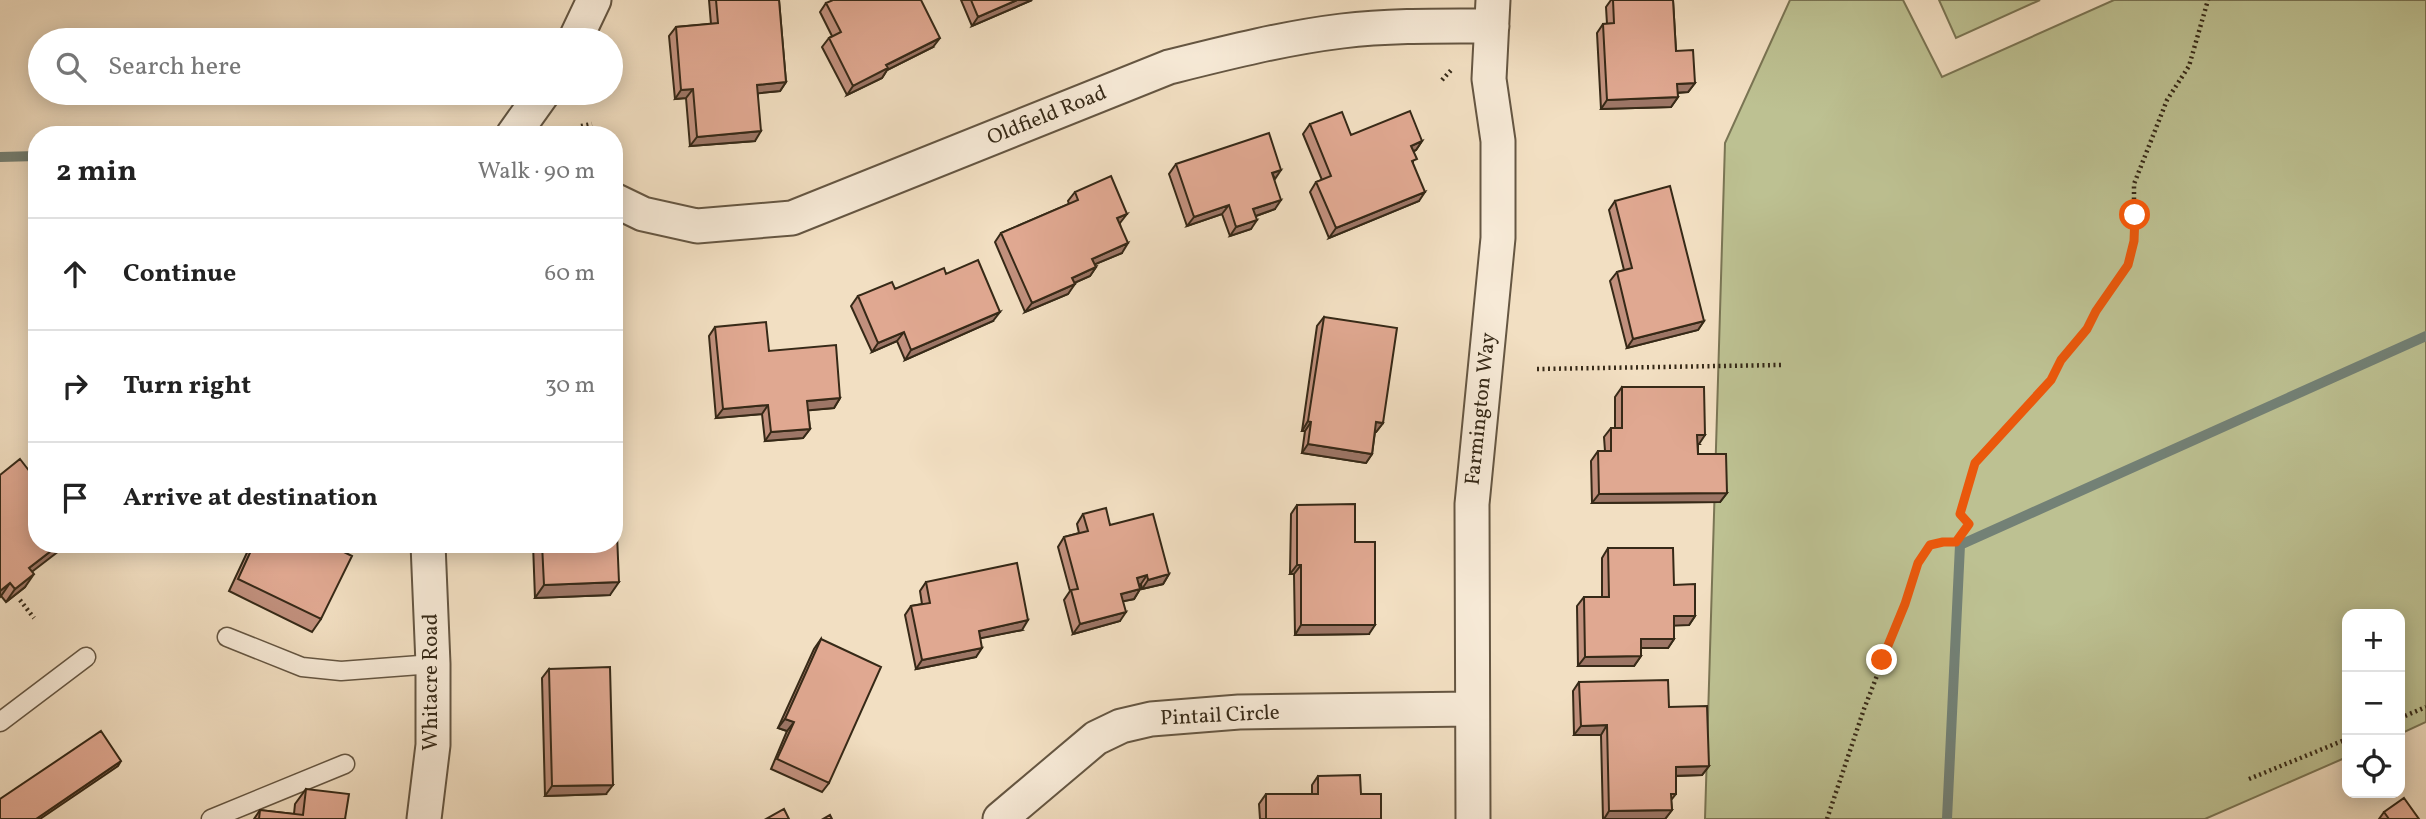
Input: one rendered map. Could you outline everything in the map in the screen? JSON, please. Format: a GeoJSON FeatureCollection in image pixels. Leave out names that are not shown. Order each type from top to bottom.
{"type":"FeatureCollection","features":[{"type":"Feature","properties":{"kind":"street"},"geometry":{"type":"LineString","coordinates":[[581,28],[594,0]]}},
{"type":"Feature","properties":{"kind":"street","name":"Oldfield Road"},"geometry":{"type":"LineString","coordinates":[[623,204],[643,214],[697,226],[792,218],[1169,67],[1229,52],[1341,31],[1399,27],[1492,13]]}},
{"type":"Feature","properties":{"kind":"street","name":"Farmington Way"},"geometry":{"type":"LineString","coordinates":[[1474,819],[1472,504],[1498,238],[1498,141],[1489,79],[1492,13]]}},
{"type":"Feature","properties":{"kind":"street"},"geometry":{"type":"LineString","coordinates":[[520,126],[535,105]]}},
{"type":"Feature","properties":{"kind":"street","name":"Whitacre Road"},"geometry":{"type":"LineString","coordinates":[[424,819],[433,745],[428,553]]}},
{"type":"Feature","properties":{"kind":"street","name":"Pintail Circle"},"geometry":{"type":"LineString","coordinates":[[1000,819],[1096,738],[1121,726],[1183,715],[1239,712],[1472,709]]}},
{"type":"Feature","properties":{"kind":"lane"},"geometry":{"type":"LineString","coordinates":[[227,637],[302,667],[341,671],[433,664]]}},
{"type":"Feature","properties":{"kind":"lane"},"geometry":{"type":"LineString","coordinates":[[0,722],[86,657]]}},
{"type":"Feature","properties":{"kind":"lane"},"geometry":{"type":"LineString","coordinates":[[211,819],[345,764]]}},
{"type":"Feature","properties":{"kind":"path"},"geometry":{"type":"LineString","coordinates":[[1827,819],[1918,563],[1930,545],[1956,542],[1969,524],[1960,514],[1975,463],[2051,380],[2061,360],[2087,329],[2096,311],[2128,265],[2134,241],[2134,184],[2167,100],[2189,66],[2208,0]]}},
{"type":"Feature","properties":{"kind":"path"},"geometry":{"type":"LineString","coordinates":[[1442,80],[1454,68]]}},
{"type":"Feature","properties":{"kind":"path"},"geometry":{"type":"LineString","coordinates":[[581,126],[592,124]]}},
{"type":"Feature","properties":{"kind":"path"},"geometry":{"type":"LineString","coordinates":[[1537,369],[1780,365]]}},
{"type":"Feature","properties":{"kind":"path"},"geometry":{"type":"LineString","coordinates":[[20,600],[34,618]]}},
{"type":"Feature","properties":{"kind":"path"},"geometry":{"type":"LineString","coordinates":[[2405,716],[2426,707]]}},
{"type":"Feature","properties":{"kind":"path"},"geometry":{"type":"LineString","coordinates":[[2249,779],[2342,741]]}},
{"type":"Feature","properties":{"kind":"green space"},"geometry":{"type":"Polygon","coordinates":[[[1790,0],[1903,0],[1942,77],[2114,0],[2426,0],[2426,722],[2405,732],[2405,609],[2342,609],[2342,759],[2205,819],[1705,819],[1725,143],[1790,0]]]}},
{"type":"Feature","properties":{"kind":"green space"},"geometry":{"type":"Polygon","coordinates":[[[1939,0],[2040,0],[1956,38],[1939,0]]]}},
{"type":"Feature","properties":{"kind":"building"},"geometry":{"type":"Polygon","coordinates":[[[716,0],[779,0],[786,82],[757,85],[761,131],[697,137],[693,89],[681,90],[676,27],[718,23],[716,0]]]}},
{"type":"Feature","properties":{"kind":"building"},"geometry":{"type":"Polygon","coordinates":[[[833,0],[921,0],[940,38],[886,65],[888,68],[853,86],[829,38],[841,32],[826,3],[833,0]]]}},
{"type":"Feature","properties":{"kind":"building"},"geometry":{"type":"Polygon","coordinates":[[[971,0],[1017,0],[978,17],[971,0]]]}},
{"type":"Feature","properties":{"kind":"building"},"geometry":{"type":"Polygon","coordinates":[[[1613,0],[1673,0],[1676,51],[1693,50],[1695,83],[1677,84],[1678,97],[1607,100],[1603,24],[1614,23],[1613,0]]]}},
{"type":"Feature","properties":{"kind":"building"},"geometry":{"type":"Polygon","coordinates":[[[1410,111],[1422,141],[1411,146],[1417,159],[1412,161],[1425,192],[1336,228],[1316,182],[1331,176],[1310,124],[1342,112],[1351,135],[1410,111]]]}},
{"type":"Feature","properties":{"kind":"building"},"geometry":{"type":"Polygon","coordinates":[[[1269,133],[1281,170],[1272,173],[1281,200],[1253,209],[1257,220],[1236,227],[1229,205],[1194,217],[1176,164],[1269,133]]]}},
{"type":"Feature","properties":{"kind":"building"},"geometry":{"type":"Polygon","coordinates":[[[1111,176],[1127,214],[1117,218],[1128,243],[1092,259],[1096,267],[1072,278],[1075,284],[1032,303],[1001,233],[1078,200],[1075,192],[1111,176]]]}},
{"type":"Feature","properties":{"kind":"building"},"geometry":{"type":"Polygon","coordinates":[[[1670,186],[1704,321],[1633,339],[1617,272],[1632,268],[1615,201],[1670,186]]]}},
{"type":"Feature","properties":{"kind":"building"},"geometry":{"type":"Polygon","coordinates":[[[978,260],[1000,312],[911,350],[904,332],[878,343],[858,296],[892,282],[895,289],[944,268],[946,274],[978,260]]]}},
{"type":"Feature","properties":{"kind":"building"},"geometry":{"type":"Polygon","coordinates":[[[1324,317],[1397,328],[1383,423],[1376,422],[1372,454],[1308,444],[1311,422],[1308,421],[1324,317]]]}},
{"type":"Feature","properties":{"kind":"building"},"geometry":{"type":"Polygon","coordinates":[[[766,322],[769,351],[836,345],[840,398],[807,401],[810,429],[771,432],[768,405],[723,409],[715,327],[766,322]]]}},
{"type":"Feature","properties":{"kind":"building"},"geometry":{"type":"Polygon","coordinates":[[[1622,387],[1704,387],[1705,435],[1697,435],[1698,454],[1726,454],[1727,493],[1599,494],[1598,451],[1611,451],[1611,428],[1622,428],[1622,387]]]}},
{"type":"Feature","properties":{"kind":"building"},"geometry":{"type":"Polygon","coordinates":[[[20,459],[28,469],[28,553],[48,553],[29,568],[34,574],[15,589],[10,583],[0,591],[0,475],[20,459]]]}},
{"type":"Feature","properties":{"kind":"building"},"geometry":{"type":"Polygon","coordinates":[[[1355,504],[1355,542],[1375,542],[1375,625],[1301,625],[1297,505],[1355,504]]]}},
{"type":"Feature","properties":{"kind":"building"},"geometry":{"type":"Polygon","coordinates":[[[1106,508],[1110,525],[1153,514],[1169,574],[1148,580],[1147,575],[1137,578],[1140,589],[1121,594],[1126,612],[1080,624],[1071,590],[1078,589],[1064,537],[1088,531],[1083,514],[1106,508]]]}},
{"type":"Feature","properties":{"kind":"building"},"geometry":{"type":"Polygon","coordinates":[[[1608,548],[1673,548],[1674,585],[1695,584],[1695,616],[1674,616],[1674,639],[1641,639],[1641,656],[1585,657],[1584,597],[1609,597],[1608,548]]]}},
{"type":"Feature","properties":{"kind":"building"},"geometry":{"type":"Polygon","coordinates":[[[250,553],[346,553],[352,556],[321,619],[238,579],[250,553]]]}},
{"type":"Feature","properties":{"kind":"building"},"geometry":{"type":"Polygon","coordinates":[[[542,553],[618,553],[619,582],[544,585],[542,553]]]}},
{"type":"Feature","properties":{"kind":"building"},"geometry":{"type":"Polygon","coordinates":[[[1017,563],[1028,620],[979,631],[982,648],[922,660],[911,606],[930,603],[926,582],[1017,563]]]}},
{"type":"Feature","properties":{"kind":"building"},"geometry":{"type":"Polygon","coordinates":[[[821,639],[881,667],[829,783],[777,759],[794,722],[785,719],[821,639]]]}},
{"type":"Feature","properties":{"kind":"building"},"geometry":{"type":"Polygon","coordinates":[[[610,667],[613,785],[552,786],[549,669],[610,667]]]}},
{"type":"Feature","properties":{"kind":"building"},"geometry":{"type":"Polygon","coordinates":[[[1668,680],[1669,707],[1707,706],[1709,766],[1676,767],[1676,794],[1671,794],[1672,810],[1609,811],[1607,725],[1581,726],[1579,682],[1668,680]]]}},
{"type":"Feature","properties":{"kind":"building"},"geometry":{"type":"Polygon","coordinates":[[[101,731],[121,761],[36,819],[0,819],[0,799],[101,731]]]}},
{"type":"Feature","properties":{"kind":"building"},"geometry":{"type":"Polygon","coordinates":[[[1360,775],[1361,794],[1381,794],[1381,819],[1266,819],[1266,794],[1318,794],[1318,776],[1360,775]]]}},
{"type":"Feature","properties":{"kind":"building"},"geometry":{"type":"Polygon","coordinates":[[[306,789],[349,794],[345,819],[259,819],[260,810],[303,815],[306,789]]]}},
{"type":"Feature","properties":{"kind":"building"},"geometry":{"type":"Polygon","coordinates":[[[2404,798],[2419,819],[2389,819],[2384,812],[2404,798]]]}},
{"type":"Feature","properties":{"kind":"building"},"geometry":{"type":"Polygon","coordinates":[[[784,809],[789,819],[766,819],[784,809]]]}},
{"type":"Feature","properties":{"kind":"waterway"},"geometry":{"type":"LineString","coordinates":[[0,157],[28,156]]}},
{"type":"Feature","properties":{"kind":"waterway"},"geometry":{"type":"LineString","coordinates":[[1947,819],[1960,545],[2426,336]]}},
{"type":"Feature","properties":{"kind":"route"},"geometry":{"type":"LineString","coordinates":[[1882,660],[1918,563],[1930,545],[1956,542],[1969,524],[1960,514],[1975,463],[2051,380],[2061,360],[2087,329],[2096,311],[2128,265],[2134,241],[2135,215]]}}]}
